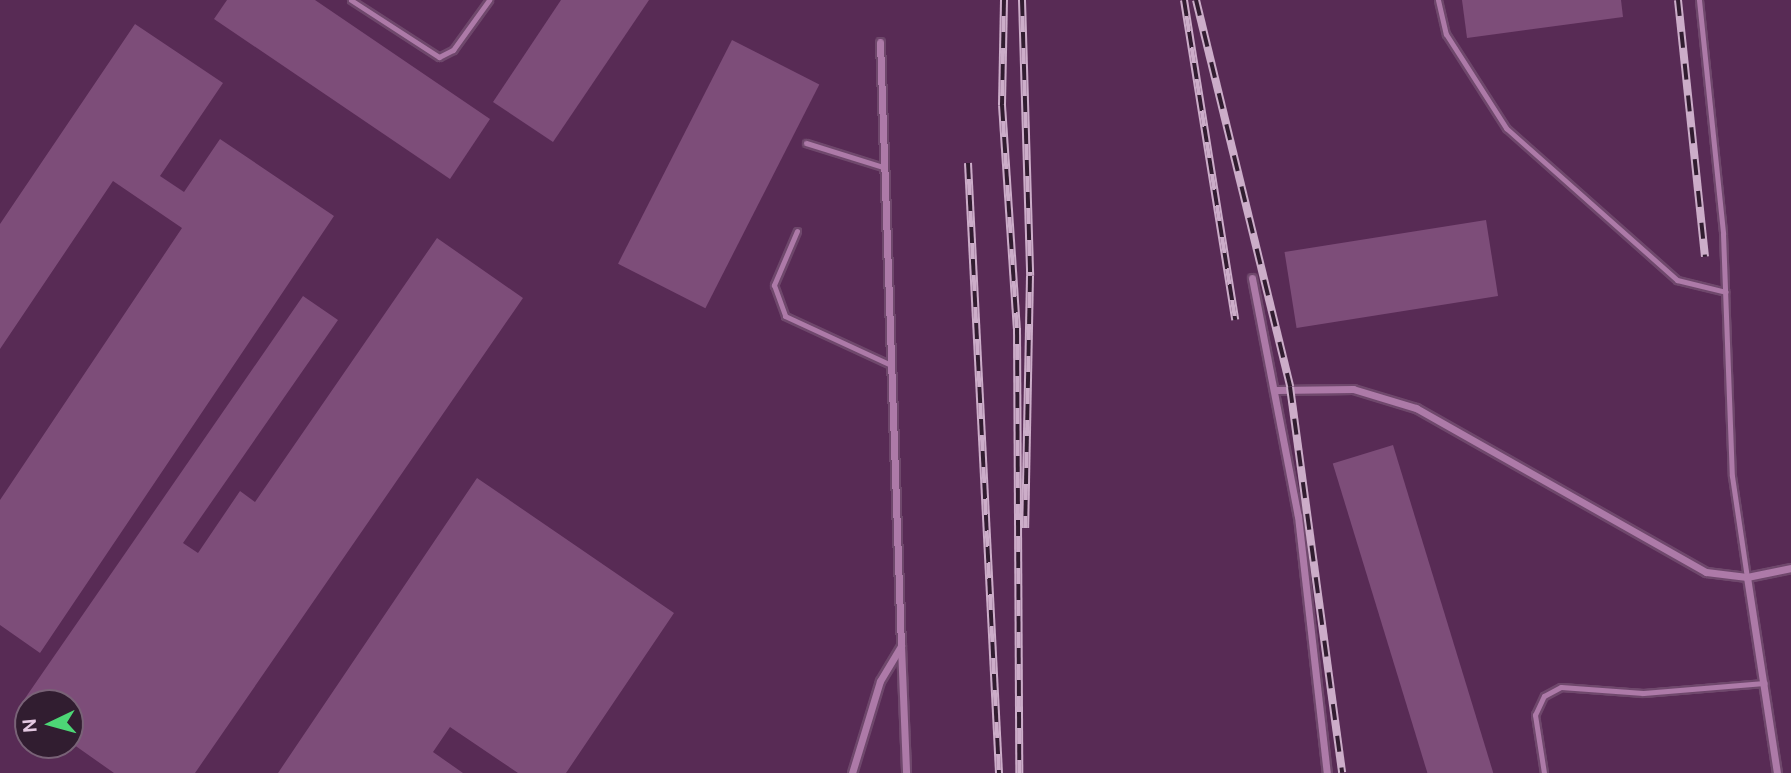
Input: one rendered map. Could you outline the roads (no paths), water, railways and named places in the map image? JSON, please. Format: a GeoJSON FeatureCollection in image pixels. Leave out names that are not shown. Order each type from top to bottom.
{"type":"FeatureCollection","features":[{"type":"Feature","properties":{"kind":"street"},"geometry":{"type":"LineString","coordinates":[[880,42],[889,364],[906,773]]}},
{"type":"Feature","properties":{"kind":"street"},"geometry":{"type":"LineString","coordinates":[[1252,278],[1277,390],[1327,773]]}},
{"type":"Feature","properties":{"kind":"street"},"geometry":{"type":"LineString","coordinates":[[1277,390],[1383,394],[1452,426],[1706,572],[1747,577],[1791,568]]}},
{"type":"Feature","properties":{"kind":"street"},"geometry":{"type":"LineString","coordinates":[[1747,577],[1766,683],[1777,773]]}},
{"type":"Feature","properties":{"kind":"street"},"geometry":{"type":"LineString","coordinates":[[852,773],[880,681],[901,646]]}},
{"type":"Feature","properties":{"kind":"lane"},"geometry":{"type":"LineString","coordinates":[[351,0],[439,57],[453,50],[489,0]]}},
{"type":"Feature","properties":{"kind":"lane"},"geometry":{"type":"LineString","coordinates":[[1438,0],[1446,34],[1506,128],[1677,280],[1726,292]]}},
{"type":"Feature","properties":{"kind":"lane"},"geometry":{"type":"LineString","coordinates":[[1699,0],[1726,292],[1728,423],[1747,577]]}},
{"type":"Feature","properties":{"kind":"lane"},"geometry":{"type":"LineString","coordinates":[[806,143],[883,167]]}},
{"type":"Feature","properties":{"kind":"lane"},"geometry":{"type":"LineString","coordinates":[[797,231],[774,285],[785,316],[889,364]]}},
{"type":"Feature","properties":{"kind":"lane"},"geometry":{"type":"LineString","coordinates":[[1544,773],[1535,715],[1544,696],[1561,687],[1643,693],[1766,683]]}},
{"type":"Feature","properties":{"kind":"railway"},"geometry":{"type":"LineString","coordinates":[[1004,0],[1002,105],[1017,328],[1019,773]]}},
{"type":"Feature","properties":{"kind":"railway"},"geometry":{"type":"LineString","coordinates":[[1022,0],[1030,276],[1025,528]]}},
{"type":"Feature","properties":{"kind":"railway"},"geometry":{"type":"LineString","coordinates":[[1184,0],[1235,320]]}},
{"type":"Feature","properties":{"kind":"railway"},"geometry":{"type":"LineString","coordinates":[[1196,0],[1290,387],[1342,773]]}},
{"type":"Feature","properties":{"kind":"railway"},"geometry":{"type":"LineString","coordinates":[[1678,0],[1705,257]]}},
{"type":"Feature","properties":{"kind":"railway"},"geometry":{"type":"LineString","coordinates":[[968,163],[999,773]]}}]}
